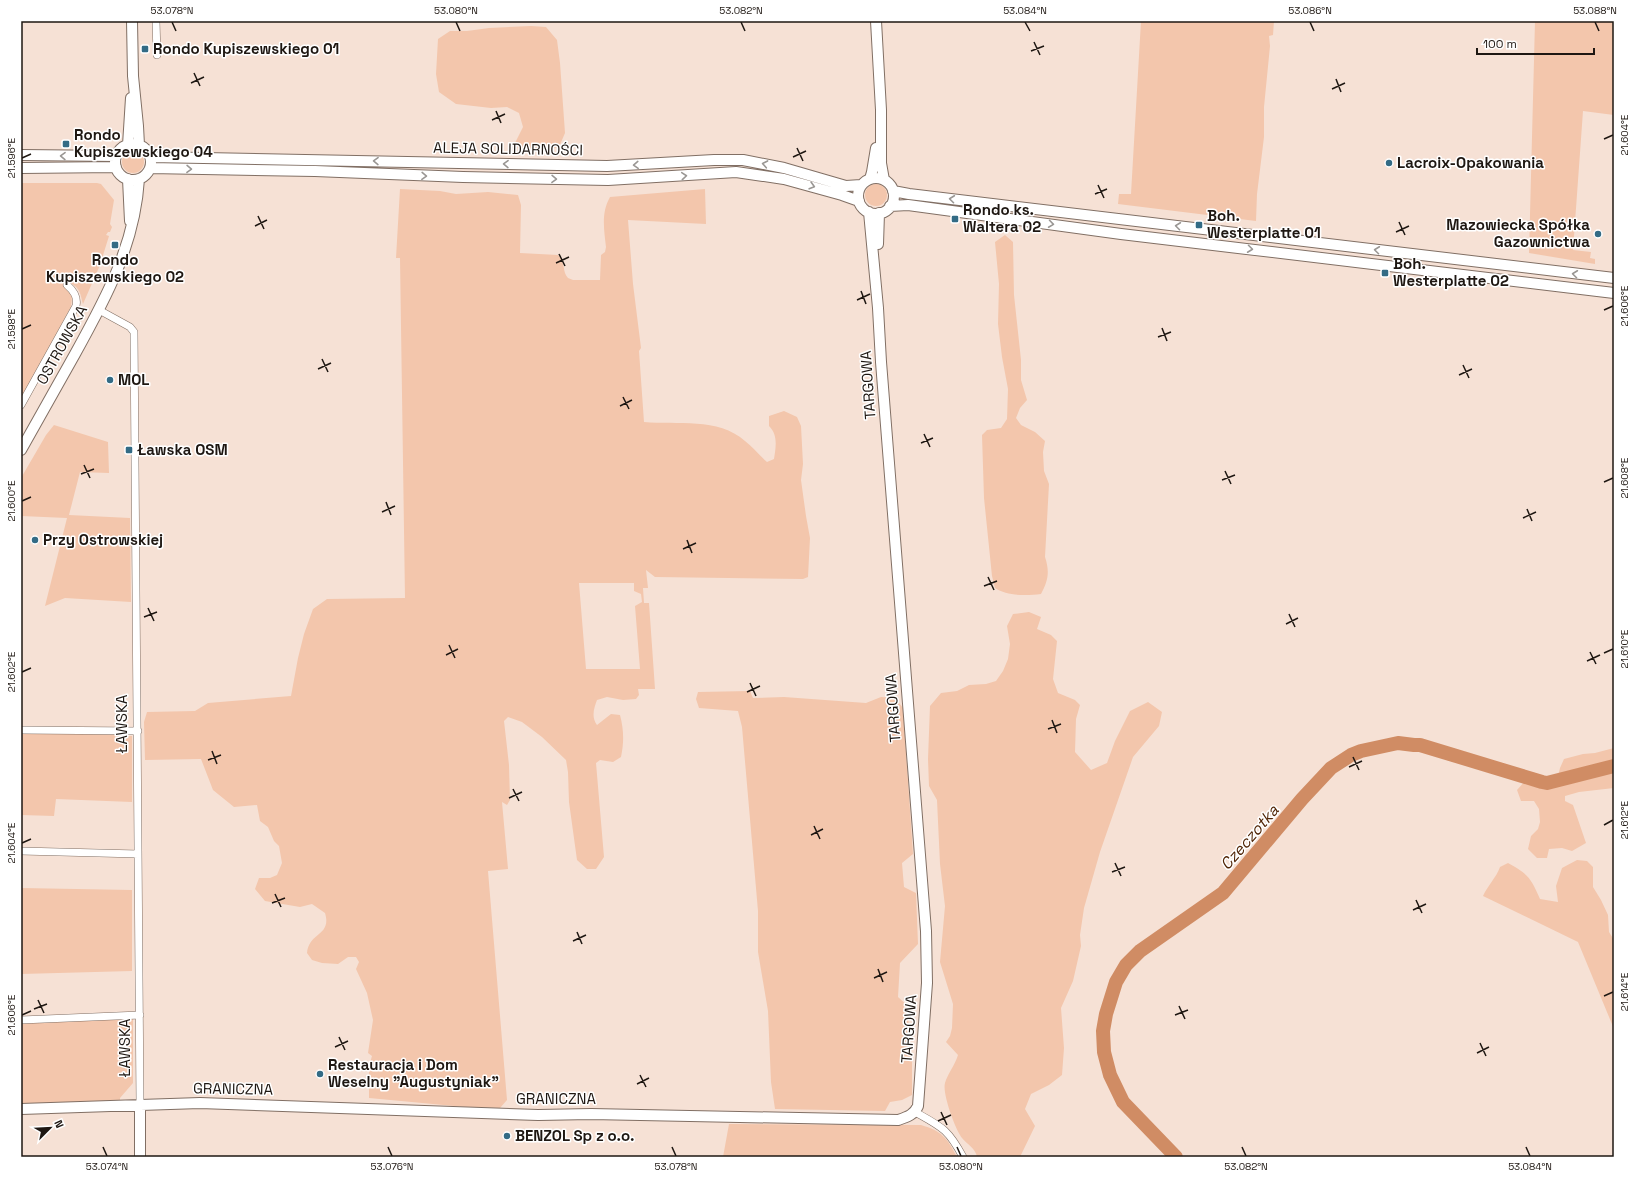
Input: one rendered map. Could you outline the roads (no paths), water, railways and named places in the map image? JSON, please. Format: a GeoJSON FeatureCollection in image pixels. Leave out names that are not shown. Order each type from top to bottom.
{"type":"FeatureCollection","features":[{"type":"Feature","properties":{"kind":"main road"},"geometry":{"type":"LineString","coordinates":[[132,21],[133,76],[139,145]]}},
{"type":"Feature","properties":{"kind":"main road"},"geometry":{"type":"LineString","coordinates":[[876,21],[881,110],[881,163],[884,180]]}},
{"type":"Feature","properties":{"kind":"main road"},"geometry":{"type":"LineString","coordinates":[[128,145],[133,76]]}},
{"type":"Feature","properties":{"kind":"main road"},"geometry":{"type":"LineString","coordinates":[[870,179],[881,110]]}},
{"type":"Feature","properties":{"kind":"main road"},"geometry":{"type":"LineString","coordinates":[[128,145],[139,145],[146,150],[151,157],[150,168],[140,179],[128,179],[118,172],[116,167],[116,156],[119,151],[128,145]]}},
{"type":"Feature","properties":{"kind":"main road"},"geometry":{"type":"LineString","coordinates":[[21,155],[116,156]]}},
{"type":"Feature","properties":{"kind":"main road","name":"ALEJA SOLIDARNOŚCI"},"geometry":{"type":"LineString","coordinates":[[151,157],[607,166],[738,160],[753,161],[784,168],[846,186],[861,185]]}},
{"type":"Feature","properties":{"kind":"main road"},"geometry":{"type":"LineString","coordinates":[[21,168],[116,167]]}},
{"type":"Feature","properties":{"kind":"main road","name":"ALEJA SOLIDARNOŚCI"},"geometry":{"type":"LineString","coordinates":[[150,168],[315,171],[462,177],[608,180],[736,172],[784,179],[858,201]]}},
{"type":"Feature","properties":{"kind":"main road"},"geometry":{"type":"LineString","coordinates":[[877,178],[884,180],[890,184],[893,191],[893,199],[890,206],[885,211],[874,213],[864,210],[858,201],[858,193],[861,185],[870,179],[877,178]]}},
{"type":"Feature","properties":{"kind":"main road","name":"OSTROWSKA"},"geometry":{"type":"LineString","coordinates":[[128,179],[131,229]]}},
{"type":"Feature","properties":{"kind":"main road","name":"OSTROWSKA"},"geometry":{"type":"LineString","coordinates":[[21,450],[111,286],[124,256],[139,198],[140,179]]}},
{"type":"Feature","properties":{"kind":"main road"},"geometry":{"type":"LineString","coordinates":[[893,191],[1614,278]]}},
{"type":"Feature","properties":{"kind":"main road"},"geometry":{"type":"LineString","coordinates":[[890,206],[908,205],[1120,234],[1614,293]]}},
{"type":"Feature","properties":{"kind":"main road","name":"TARGOWA"},"geometry":{"type":"LineString","coordinates":[[874,213],[881,362],[926,931],[927,983],[917,1109]]}},
{"type":"Feature","properties":{"kind":"main road","name":"GRANICZNA"},"geometry":{"type":"LineString","coordinates":[[21,1109],[200,1103],[538,1115],[591,1114],[898,1120],[906,1118],[917,1109]]}},
{"type":"Feature","properties":{"kind":"main road","name":"ŁAWSKA"},"geometry":{"type":"LineString","coordinates":[[140,1104],[140,1157]]}},
{"type":"Feature","properties":{"kind":"street"},"geometry":{"type":"LineString","coordinates":[[156,21],[157,55]]}},
{"type":"Feature","properties":{"kind":"street","name":"OSTROWSKA"},"geometry":{"type":"LineString","coordinates":[[21,405],[76,306],[76,294],[67,285]]}},
{"type":"Feature","properties":{"kind":"street","name":"ŁAWSKA"},"geometry":{"type":"LineString","coordinates":[[99,310],[130,327],[134,332],[140,1104]]}},
{"type":"Feature","properties":{"kind":"street"},"geometry":{"type":"LineString","coordinates":[[21,730],[138,731]]}},
{"type":"Feature","properties":{"kind":"street"},"geometry":{"type":"LineString","coordinates":[[21,851],[138,854]]}},
{"type":"Feature","properties":{"kind":"street"},"geometry":{"type":"LineString","coordinates":[[21,1020],[140,1015]]}},
{"type":"Feature","properties":{"kind":"street"},"geometry":{"type":"LineString","coordinates":[[917,1109],[946,1130],[963,1157]]}},
{"type":"Feature","properties":{"kind":"waterway","name":"Czeczotka"},"geometry":{"type":"LineString","coordinates":[[1176,1157],[1123,1102],[1110,1075],[1104,1052],[1103,1031],[1106,1014],[1116,982],[1126,965],[1140,951],[1223,893],[1302,799],[1331,768],[1351,755],[1361,751],[1398,743],[1420,745],[1547,783],[1614,766]]}},
{"type":"Feature","properties":{"kind":"place","name":"Rondo Kupiszewskiego 01"},"geometry":{"type":"Point","coordinates":[145,49]}},
{"type":"Feature","properties":{"kind":"place","name":"Rondo Kupiszewskiego 04"},"geometry":{"type":"Point","coordinates":[66,144]}},
{"type":"Feature","properties":{"kind":"place","name":"Lacroix-Opakowania"},"geometry":{"type":"Point","coordinates":[1389,163]}},
{"type":"Feature","properties":{"kind":"place","name":"Rondo ks. Waltera 02"},"geometry":{"type":"Point","coordinates":[955,219]}},
{"type":"Feature","properties":{"kind":"place","name":"Boh. Westerplatte 01"},"geometry":{"type":"Point","coordinates":[1199,225]}},
{"type":"Feature","properties":{"kind":"place","name":"Mazowiecka Spółka Gazownictwa"},"geometry":{"type":"Point","coordinates":[1598,234]}},
{"type":"Feature","properties":{"kind":"place","name":"Rondo Kupiszewskiego 02"},"geometry":{"type":"Point","coordinates":[115,245]}},
{"type":"Feature","properties":{"kind":"place","name":"Boh. Westerplatte 02"},"geometry":{"type":"Point","coordinates":[1385,273]}},
{"type":"Feature","properties":{"kind":"place","name":"MOL"},"geometry":{"type":"Point","coordinates":[110,380]}},
{"type":"Feature","properties":{"kind":"place","name":"Ławska OSM"},"geometry":{"type":"Point","coordinates":[129,450]}},
{"type":"Feature","properties":{"kind":"place","name":"Przy Ostrowskiej"},"geometry":{"type":"Point","coordinates":[35,540]}},
{"type":"Feature","properties":{"kind":"place","name":"Restauracja i Dom Weselny \"Augustyniak\""},"geometry":{"type":"Point","coordinates":[320,1074]}},
{"type":"Feature","properties":{"kind":"place","name":"BENZOL Sp z o.o."},"geometry":{"type":"Point","coordinates":[507,1136]}}]}
